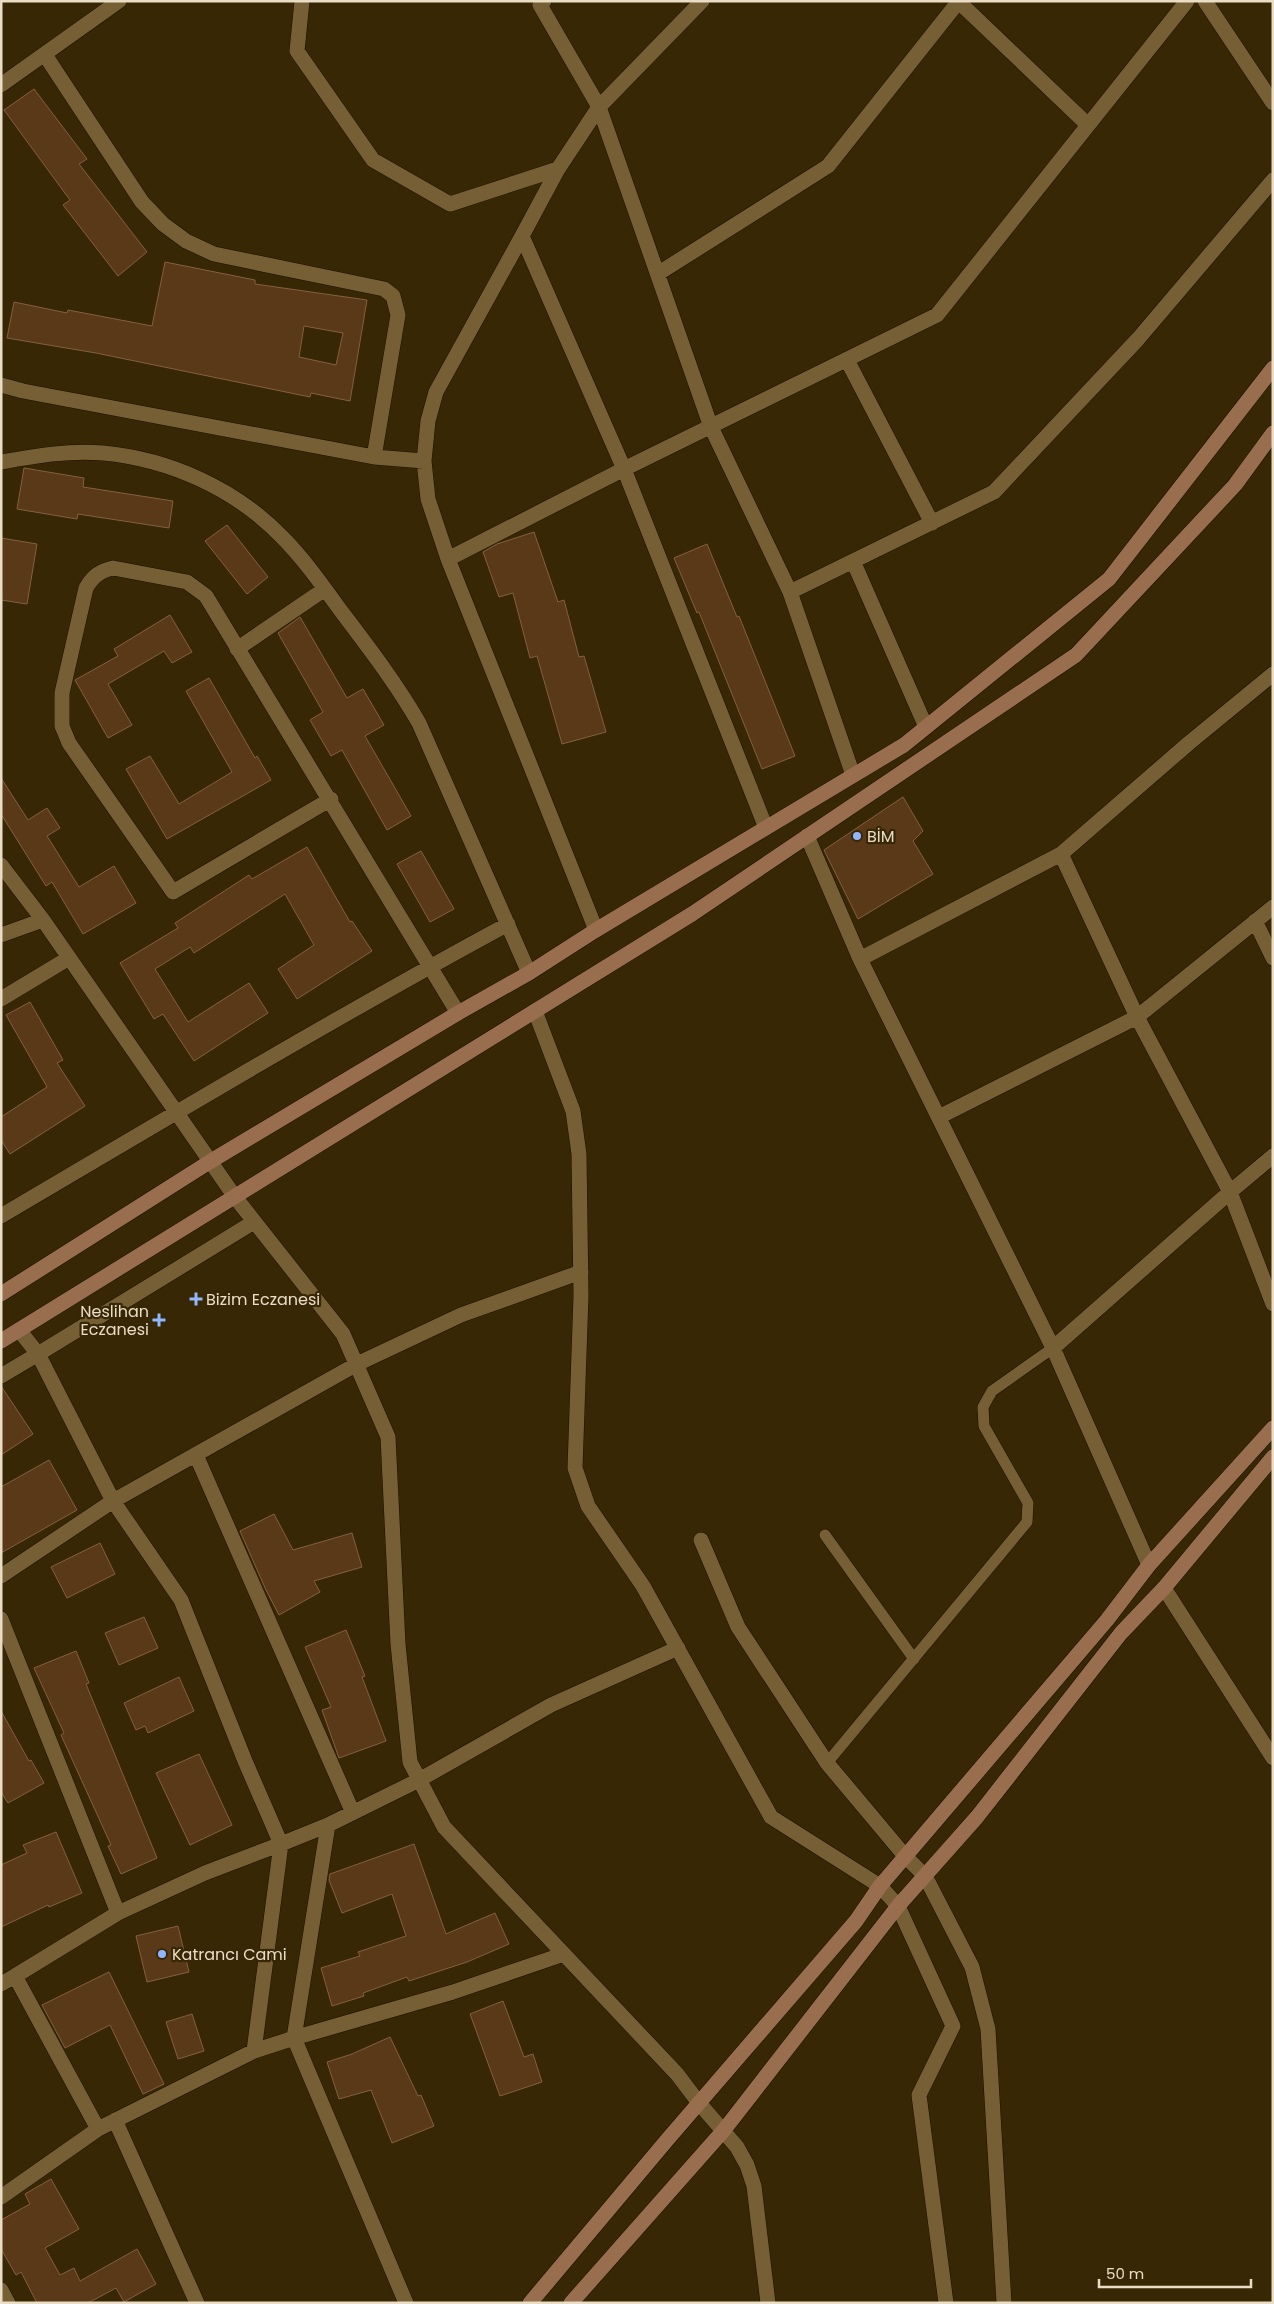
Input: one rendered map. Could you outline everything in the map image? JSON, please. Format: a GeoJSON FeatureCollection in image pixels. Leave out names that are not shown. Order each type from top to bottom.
{"type":"FeatureCollection","features":[{"type":"Feature","properties":{"kind":"main road"},"geometry":{"type":"LineString","coordinates":[[1,1294],[210,1161],[529,972],[904,744],[1109,579],[1273,368]]}},
{"type":"Feature","properties":{"kind":"main road"},"geometry":{"type":"LineString","coordinates":[[1,1341],[692,914],[1076,655],[1235,485],[1273,432]]}},
{"type":"Feature","properties":{"kind":"main road"},"geometry":{"type":"LineString","coordinates":[[530,2303],[698,2103],[856,1921],[880,1886],[1106,1620],[1149,1565],[1273,1428]]}},
{"type":"Feature","properties":{"kind":"main road"},"geometry":{"type":"LineString","coordinates":[[571,2303],[724,2130],[898,1906],[977,1817],[1121,1633],[1164,1588],[1273,1457]]}},
{"type":"Feature","properties":{"kind":"street"},"geometry":{"type":"LineString","coordinates":[[1,85],[119,1]]}},
{"type":"Feature","properties":{"kind":"street"},"geometry":{"type":"LineString","coordinates":[[302,1],[297,51],[373,160],[450,204],[558,169]]}},
{"type":"Feature","properties":{"kind":"street"},"geometry":{"type":"LineString","coordinates":[[544,1],[540,5],[599,107],[659,273],[711,428],[790,592],[854,775]]}},
{"type":"Feature","properties":{"kind":"street"},"geometry":{"type":"LineString","coordinates":[[596,930],[448,559],[428,499],[424,461],[428,421],[436,392],[558,169],[599,107],[702,1]]}},
{"type":"Feature","properties":{"kind":"street"},"geometry":{"type":"LineString","coordinates":[[448,559],[624,469],[711,428],[937,315],[1187,1]]}},
{"type":"Feature","properties":{"kind":"street"},"geometry":{"type":"LineString","coordinates":[[1205,1],[1273,103]]}},
{"type":"Feature","properties":{"kind":"street"},"geometry":{"type":"LineString","coordinates":[[659,273],[828,166],[959,2],[1088,125]]}},
{"type":"Feature","properties":{"kind":"street"},"geometry":{"type":"LineString","coordinates":[[45,55],[142,202],[163,224],[186,241],[214,254],[384,289],[392,296],[398,315],[374,457]]}},
{"type":"Feature","properties":{"kind":"street"},"geometry":{"type":"LineString","coordinates":[[790,592],[994,492],[1138,339],[1273,180]]}},
{"type":"Feature","properties":{"kind":"street"},"geometry":{"type":"LineString","coordinates":[[522,236],[624,469],[766,828]]}},
{"type":"Feature","properties":{"kind":"street"},"geometry":{"type":"LineString","coordinates":[[847,360],[932,523]]}},
{"type":"Feature","properties":{"kind":"street"},"geometry":{"type":"LineString","coordinates":[[1,385],[24,391],[374,457],[424,461]]}},
{"type":"Feature","properties":{"kind":"street"},"geometry":{"type":"LineString","coordinates":[[1,462],[55,453],[103,453],[151,462],[188,474],[224,492],[257,514],[283,537],[325,589],[399,688],[419,723],[529,972]]}},
{"type":"Feature","properties":{"kind":"street"},"geometry":{"type":"LineString","coordinates":[[853,562],[926,727]]}},
{"type":"Feature","properties":{"kind":"street"},"geometry":{"type":"LineString","coordinates":[[331,800],[173,892],[69,743],[62,726],[62,693],[86,588],[92,578],[103,570],[113,568],[188,582],[199,589],[212,605],[237,649],[331,800],[458,1013]]}},
{"type":"Feature","properties":{"kind":"street"},"geometry":{"type":"LineString","coordinates":[[237,649],[325,589]]}},
{"type":"Feature","properties":{"kind":"street"},"geometry":{"type":"LineString","coordinates":[[860,959],[1061,854],[1189,743],[1273,674]]}},
{"type":"Feature","properties":{"kind":"street"},"geometry":{"type":"LineString","coordinates":[[807,836],[860,959],[1053,1348],[1149,1565]]}},
{"type":"Feature","properties":{"kind":"street"},"geometry":{"type":"LineString","coordinates":[[1061,854],[1137,1017],[1230,1192],[1273,1304]]}},
{"type":"Feature","properties":{"kind":"street"},"geometry":{"type":"LineString","coordinates":[[1,865],[43,920],[235,1197],[343,1334],[388,1436],[398,1644],[410,1762],[444,1827],[676,2074],[698,2103],[738,2147],[754,2186],[768,2303]]}},
{"type":"Feature","properties":{"kind":"street"},"geometry":{"type":"LineString","coordinates":[[938,1117],[1137,1017],[1273,907]]}},
{"type":"Feature","properties":{"kind":"street"},"geometry":{"type":"LineString","coordinates":[[1,935],[43,920]]}},
{"type":"Feature","properties":{"kind":"street"},"geometry":{"type":"LineString","coordinates":[[1255,921],[1273,958]]}},
{"type":"Feature","properties":{"kind":"street"},"geometry":{"type":"LineString","coordinates":[[1,1216],[430,966],[508,924]]}},
{"type":"Feature","properties":{"kind":"street"},"geometry":{"type":"LineString","coordinates":[[1,999],[69,958]]}},
{"type":"Feature","properties":{"kind":"street"},"geometry":{"type":"LineString","coordinates":[[535,1011],[573,1111],[579,1154],[581,1272],[575,1468],[588,1506],[643,1586],[771,1817],[880,1886],[898,1906],[953,2026],[919,2095],[946,2303]]}},
{"type":"Feature","properties":{"kind":"street"},"geometry":{"type":"LineString","coordinates":[[1053,1348],[1273,1156]]}},
{"type":"Feature","properties":{"kind":"street"},"geometry":{"type":"LineString","coordinates":[[1,1376],[254,1222]]}},
{"type":"Feature","properties":{"kind":"street"},"geometry":{"type":"LineString","coordinates":[[1,1576],[112,1501],[356,1364],[461,1315],[581,1272]]}},
{"type":"Feature","properties":{"kind":"street"},"geometry":{"type":"LineString","coordinates":[[20,1330],[38,1354],[112,1501],[181,1600],[245,1761],[281,1844],[254,2051]]}},
{"type":"Feature","properties":{"kind":"street"},"geometry":{"type":"LineString","coordinates":[[196,1455],[353,1813]]}},
{"type":"Feature","properties":{"kind":"street"},"geometry":{"type":"LineString","coordinates":[[701,1540],[738,1627],[827,1763],[905,1856],[925,1876],[972,1967],[988,2029],[1004,2303]]}},
{"type":"Feature","properties":{"kind":"street"},"geometry":{"type":"LineString","coordinates":[[1164,1588],[1273,1758]]}},
{"type":"Feature","properties":{"kind":"street"},"geometry":{"type":"LineString","coordinates":[[1,1619],[118,1913]]}},
{"type":"Feature","properties":{"kind":"street"},"geometry":{"type":"LineString","coordinates":[[1,1984],[118,1913],[205,1873],[328,1825],[419,1780],[551,1705],[678,1648]]}},
{"type":"Feature","properties":{"kind":"street"},"geometry":{"type":"LineString","coordinates":[[328,1825],[294,2038],[406,2303]]}},
{"type":"Feature","properties":{"kind":"street"},"geometry":{"type":"LineString","coordinates":[[1,2197],[98,2129],[254,2051],[453,1992],[564,1954]]}},
{"type":"Feature","properties":{"kind":"street"},"geometry":{"type":"LineString","coordinates":[[15,1976],[98,2129]]}},
{"type":"Feature","properties":{"kind":"street"},"geometry":{"type":"LineString","coordinates":[[115,2120],[197,2303]]}},
{"type":"Feature","properties":{"kind":"street"},"geometry":{"type":"LineString","coordinates":[[1,2290],[8,2303]]}},
{"type":"Feature","properties":{"kind":"lane"},"geometry":{"type":"LineString","coordinates":[[827,1763],[1027,1522],[1028,1502],[984,1426],[983,1407],[992,1391],[1053,1348]]}},
{"type":"Feature","properties":{"kind":"lane"},"geometry":{"type":"LineString","coordinates":[[825,1535],[914,1659]]}},
{"type":"Feature","properties":{"kind":"building"},"geometry":{"type":"Polygon","coordinates":[[[34,89],[87,159],[79,164],[147,252],[118,276],[63,205],[70,200],[4,110],[34,89]]]}},
{"type":"Feature","properties":{"kind":"building"},"geometry":{"type":"Polygon","coordinates":[[[165,262],[255,280],[255,284],[367,300],[350,401],[311,393],[310,397],[96,353],[7,338],[14,302],[67,313],[68,310],[152,326],[165,262]],[[304,326],[299,357],[336,365],[343,333],[304,326]]]}},
{"type":"Feature","properties":{"kind":"building"},"geometry":{"type":"Polygon","coordinates":[[[24,468],[84,478],[83,487],[173,501],[169,528],[78,514],[77,519],[17,509],[24,468]]]}},
{"type":"Feature","properties":{"kind":"building"},"geometry":{"type":"Polygon","coordinates":[[[227,525],[268,577],[247,594],[205,541],[227,525]]]}},
{"type":"Feature","properties":{"kind":"building"},"geometry":{"type":"Polygon","coordinates":[[[534,532],[558,602],[564,600],[579,657],[584,656],[606,732],[562,744],[537,656],[530,658],[513,593],[499,597],[483,552],[497,544],[534,532]]]}},
{"type":"Feature","properties":{"kind":"building"},"geometry":{"type":"Polygon","coordinates":[[[1,538],[37,544],[27,604],[1,600],[1,538]]]}},
{"type":"Feature","properties":{"kind":"building"},"geometry":{"type":"Polygon","coordinates":[[[707,544],[737,617],[739,616],[795,756],[762,769],[699,612],[697,613],[674,558],[707,544]]]}},
{"type":"Feature","properties":{"kind":"building"},"geometry":{"type":"Polygon","coordinates":[[[170,615],[192,652],[172,663],[164,651],[108,684],[132,725],[108,738],[75,680],[118,656],[114,649],[170,615]]]}},
{"type":"Feature","properties":{"kind":"building"},"geometry":{"type":"Polygon","coordinates":[[[300,617],[347,698],[363,689],[384,725],[365,736],[411,816],[387,830],[342,750],[331,756],[310,720],[323,712],[278,633],[300,617]]]}},
{"type":"Feature","properties":{"kind":"building"},"geometry":{"type":"Polygon","coordinates":[[[209,678],[255,758],[257,756],[271,780],[167,839],[126,769],[150,756],[179,804],[232,772],[186,691],[209,678]]]}},
{"type":"Feature","properties":{"kind":"building"},"geometry":{"type":"Polygon","coordinates":[[[1,778],[28,820],[47,808],[60,828],[47,836],[79,887],[114,866],[136,903],[83,934],[52,882],[46,886],[1,814],[1,778]]]}},
{"type":"Feature","properties":{"kind":"building"},"geometry":{"type":"Polygon","coordinates":[[[903,797],[923,831],[913,841],[933,874],[858,919],[824,850],[903,797]]]}},
{"type":"Feature","properties":{"kind":"building"},"geometry":{"type":"Polygon","coordinates":[[[307,847],[350,922],[352,921],[372,951],[297,999],[278,969],[314,945],[285,894],[194,953],[190,947],[155,969],[188,1022],[249,983],[268,1013],[194,1061],[163,1014],[154,1019],[120,963],[178,928],[175,923],[249,875],[252,879],[307,847]]]}},
{"type":"Feature","properties":{"kind":"building"},"geometry":{"type":"Polygon","coordinates":[[[421,851],[454,909],[430,922],[397,864],[421,851]]]}},
{"type":"Feature","properties":{"kind":"building"},"geometry":{"type":"Polygon","coordinates":[[[30,1002],[63,1060],[57,1063],[85,1106],[10,1154],[1,1140],[1,1117],[47,1087],[6,1015],[30,1002]]]}},
{"type":"Feature","properties":{"kind":"building"},"geometry":{"type":"Polygon","coordinates":[[[1,1386],[33,1434],[1,1455],[1,1386]]]}},
{"type":"Feature","properties":{"kind":"building"},"geometry":{"type":"Polygon","coordinates":[[[49,1460],[77,1510],[1,1553],[1,1487],[49,1460]]]}},
{"type":"Feature","properties":{"kind":"building"},"geometry":{"type":"Polygon","coordinates":[[[274,1514],[293,1550],[352,1533],[362,1567],[314,1581],[320,1592],[279,1615],[240,1531],[274,1514]]]}},
{"type":"Feature","properties":{"kind":"building"},"geometry":{"type":"Polygon","coordinates":[[[100,1543],[115,1574],[67,1598],[51,1567],[100,1543]]]}},
{"type":"Feature","properties":{"kind":"building"},"geometry":{"type":"Polygon","coordinates":[[[144,1617],[158,1648],[119,1665],[105,1633],[144,1617]]]}},
{"type":"Feature","properties":{"kind":"building"},"geometry":{"type":"Polygon","coordinates":[[[346,1630],[365,1676],[362,1677],[386,1741],[339,1758],[322,1710],[331,1707],[305,1647],[346,1630]]]}},
{"type":"Feature","properties":{"kind":"building"},"geometry":{"type":"Polygon","coordinates":[[[76,1651],[89,1683],[86,1684],[157,1858],[121,1874],[108,1846],[111,1845],[61,1735],[64,1733],[34,1668],[76,1651]]]}},
{"type":"Feature","properties":{"kind":"building"},"geometry":{"type":"Polygon","coordinates":[[[179,1677],[194,1711],[148,1733],[145,1726],[136,1730],[124,1703],[179,1677]]]}},
{"type":"Feature","properties":{"kind":"building"},"geometry":{"type":"Polygon","coordinates":[[[1,1711],[29,1761],[31,1760],[44,1783],[8,1803],[1,1792],[1,1711]]]}},
{"type":"Feature","properties":{"kind":"building"},"geometry":{"type":"Polygon","coordinates":[[[199,1754],[232,1825],[190,1845],[156,1773],[199,1754]]]}},
{"type":"Feature","properties":{"kind":"building"},"geometry":{"type":"Polygon","coordinates":[[[56,1832],[82,1893],[49,1907],[48,1905],[1,1927],[1,1865],[27,1853],[23,1845],[56,1832]]]}},
{"type":"Feature","properties":{"kind":"building"},"geometry":{"type":"Polygon","coordinates":[[[414,1844],[446,1934],[495,1913],[509,1944],[467,1962],[409,1981],[407,1977],[363,1993],[364,1996],[332,2006],[321,1968],[360,1956],[358,1952],[406,1936],[392,1894],[342,1913],[329,1880],[330,1874],[414,1844]]]}},
{"type":"Feature","properties":{"kind":"building","name":"Katrancı Cami"},"geometry":{"type":"Polygon","coordinates":[[[178,1926],[189,1972],[147,1982],[136,1936],[178,1926]]]}},
{"type":"Feature","properties":{"kind":"building"},"geometry":{"type":"Polygon","coordinates":[[[109,1972],[164,2084],[143,2094],[110,2025],[65,2048],[42,2005],[109,1972]]]}},
{"type":"Feature","properties":{"kind":"building"},"geometry":{"type":"Polygon","coordinates":[[[503,2001],[524,2057],[533,2054],[542,2082],[500,2096],[470,2014],[503,2001]]]}},
{"type":"Feature","properties":{"kind":"building"},"geometry":{"type":"Polygon","coordinates":[[[192,2014],[204,2051],[178,2059],[166,2022],[192,2014]]]}},
{"type":"Feature","properties":{"kind":"building"},"geometry":{"type":"Polygon","coordinates":[[[390,2037],[418,2096],[421,2095],[434,2126],[392,2143],[371,2090],[339,2099],[327,2062],[352,2054],[390,2037]]]}},
{"type":"Feature","properties":{"kind":"building"},"geometry":{"type":"Polygon","coordinates":[[[51,2179],[79,2229],[45,2248],[60,2275],[74,2268],[80,2281],[137,2249],[156,2284],[124,2302],[116,2288],[88,2303],[37,2303],[21,2272],[16,2275],[1,2249],[1,2220],[30,2204],[25,2194],[51,2179]]]}},
{"type":"Feature","properties":{"kind":"place","name":"BİM"},"geometry":{"type":"Point","coordinates":[857,836]}},
{"type":"Feature","properties":{"kind":"place","name":"Bizim Eczanesi"},"geometry":{"type":"Point","coordinates":[196,1299]}},
{"type":"Feature","properties":{"kind":"place","name":"Neslihan Eczanesi"},"geometry":{"type":"Point","coordinates":[159,1320]}},
{"type":"Feature","properties":{"kind":"place","name":"Katrancı Cami"},"geometry":{"type":"Point","coordinates":[162,1954]}}]}
